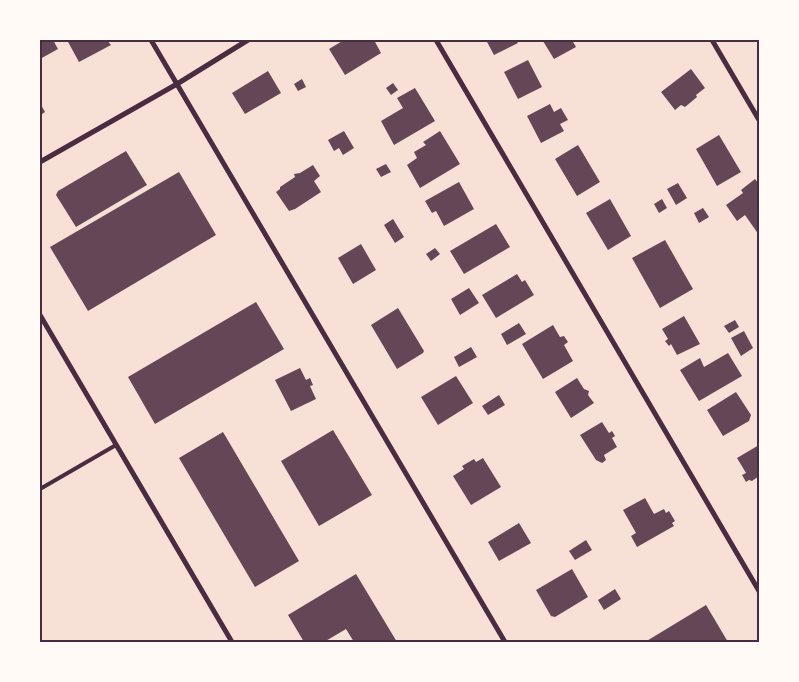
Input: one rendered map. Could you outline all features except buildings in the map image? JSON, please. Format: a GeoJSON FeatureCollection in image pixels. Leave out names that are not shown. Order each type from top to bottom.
{"type":"FeatureCollection","features":[{"type":"Feature","properties":{"kind":"street"},"geometry":{"type":"LineString","coordinates":[[151,40],[505,642]]}},
{"type":"Feature","properties":{"kind":"street"},"geometry":{"type":"LineString","coordinates":[[40,162],[177,84],[248,40]]}},
{"type":"Feature","properties":{"kind":"street"},"geometry":{"type":"LineString","coordinates":[[436,40],[759,591]]}},
{"type":"Feature","properties":{"kind":"street"},"geometry":{"type":"LineString","coordinates":[[712,40],[759,120]]}},
{"type":"Feature","properties":{"kind":"street"},"geometry":{"type":"LineString","coordinates":[[40,315],[232,642]]}},
{"type":"Feature","properties":{"kind":"lane"},"geometry":{"type":"LineString","coordinates":[[40,489],[116,445]]}}]}
